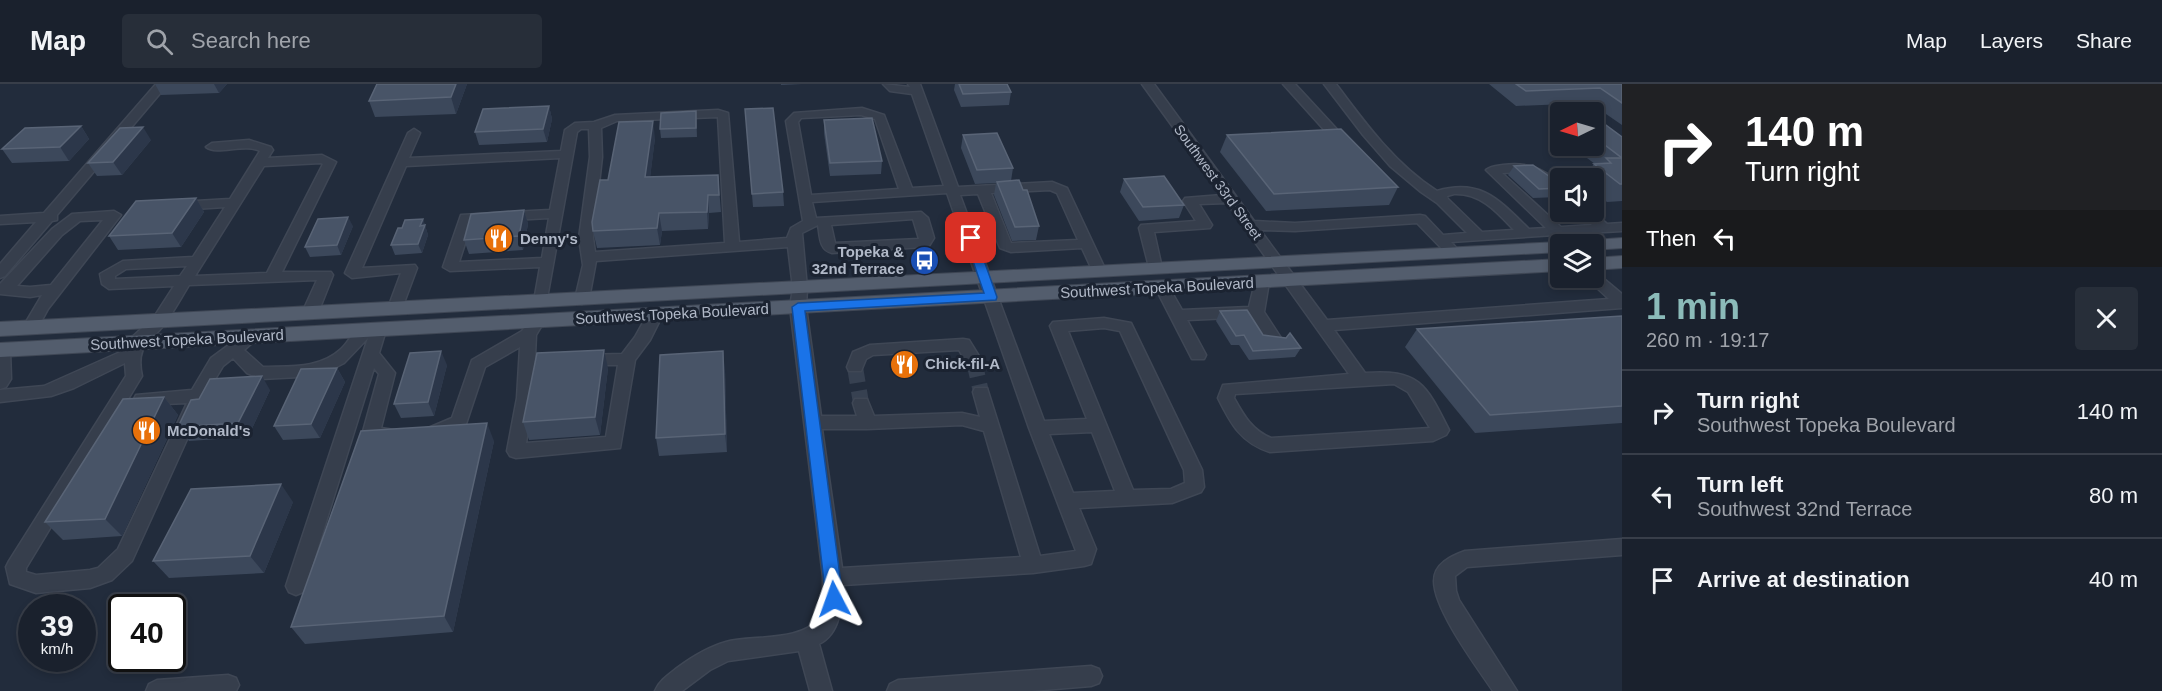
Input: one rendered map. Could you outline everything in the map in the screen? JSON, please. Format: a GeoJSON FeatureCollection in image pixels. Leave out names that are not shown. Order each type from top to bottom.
{"type":"FeatureCollection","features":[{"type":"Feature","properties":{"kind":"main road"},"geometry":{"type":"LineString","coordinates":[[1604,244],[1622,243]]}},
{"type":"Feature","properties":{"kind":"main road","name":"Southwest Topeka Boulevard"},"geometry":{"type":"LineString","coordinates":[[1,350],[135,347],[251,337],[535,319],[655,314],[984,277],[1550,248]]}},
{"type":"Feature","properties":{"kind":"main road","name":"Southwest Topeka Boulevard"},"geometry":{"type":"LineString","coordinates":[[0,329],[392,309],[535,319],[582,299],[991,297],[1288,280],[1550,248]]}},
{"type":"Feature","properties":{"kind":"main road"},"geometry":{"type":"LineString","coordinates":[[1604,263],[1622,262]]}},
{"type":"Feature","properties":{"kind":"main road"},"geometry":{"type":"LineString","coordinates":[[371,330],[392,309]]}},
{"type":"Feature","properties":{"kind":"street"},"geometry":{"type":"LineString","coordinates":[[0,273],[162,84]]}},
{"type":"Feature","properties":{"kind":"street"},"geometry":{"type":"LineString","coordinates":[[889,84],[894,89],[916,88],[953,190],[985,236],[1011,248],[1086,244]]}},
{"type":"Feature","properties":{"kind":"street","name":"Southwest 33rd Street"},"geometry":{"type":"LineString","coordinates":[[1148,84],[1361,380]]}},
{"type":"Feature","properties":{"kind":"street"},"geometry":{"type":"LineString","coordinates":[[1289,84],[1340,140]]}},
{"type":"Feature","properties":{"kind":"street"},"geometry":{"type":"LineString","coordinates":[[1330,84],[1363,128],[1422,189],[1442,200],[1478,236]]}},
{"type":"Feature","properties":{"kind":"street"},"geometry":{"type":"LineString","coordinates":[[666,691],[693,669],[713,657],[742,648],[781,647],[807,640],[825,627],[830,615],[834,599],[833,577],[799,298],[794,242],[796,231],[817,221],[916,215],[921,218],[927,238],[924,243],[832,249],[828,244],[817,221],[805,199],[792,122],[798,115],[862,111],[880,117],[907,192]]}},
{"type":"Feature","properties":{"kind":"street"},"geometry":{"type":"LineString","coordinates":[[655,314],[642,340],[627,359],[614,443],[516,450],[532,363],[535,319],[548,262],[571,130],[579,125],[595,126],[615,118],[718,112],[724,115],[732,246]]}},
{"type":"Feature","properties":{"kind":"street"},"geometry":{"type":"LineString","coordinates":[[582,299],[590,266],[586,238],[596,157],[595,126]]}},
{"type":"Feature","properties":{"kind":"street"},"geometry":{"type":"LineString","coordinates":[[352,273],[414,133]]}},
{"type":"Feature","properties":{"kind":"street"},"geometry":{"type":"LineString","coordinates":[[0,396],[45,392],[68,384],[135,347],[159,321],[267,150],[263,146],[212,147]]}},
{"type":"Feature","properties":{"kind":"street"},"geometry":{"type":"LineString","coordinates":[[402,162],[567,154]]}},
{"type":"Feature","properties":{"kind":"street"},"geometry":{"type":"LineString","coordinates":[[260,162],[322,159],[330,162],[272,277]]}},
{"type":"Feature","properties":{"kind":"street"},"geometry":{"type":"LineString","coordinates":[[1550,182],[1535,169],[1525,166],[1492,170],[1550,234]]}},
{"type":"Feature","properties":{"kind":"street"},"geometry":{"type":"LineString","coordinates":[[805,199],[1052,186],[1062,191],[1099,271]]}},
{"type":"Feature","properties":{"kind":"street"},"geometry":{"type":"LineString","coordinates":[[833,577],[1033,565],[1084,558],[1086,549],[1038,428],[984,277],[985,236],[982,190]]}},
{"type":"Feature","properties":{"kind":"street"},"geometry":{"type":"LineString","coordinates":[[1442,200],[1440,194],[1445,192],[1475,191],[1484,194],[1526,233],[1550,242]]}},
{"type":"Feature","properties":{"kind":"street"},"geometry":{"type":"LineString","coordinates":[[1155,268],[1146,228],[1205,225],[1190,201],[1230,200]]}},
{"type":"Feature","properties":{"kind":"street"},"geometry":{"type":"LineString","coordinates":[[178,206],[234,203]]}},
{"type":"Feature","properties":{"kind":"street"},"geometry":{"type":"LineString","coordinates":[[548,262],[450,267],[466,218],[556,213]]}},
{"type":"Feature","properties":{"kind":"street"},"geometry":{"type":"LineString","coordinates":[[0,220],[114,215],[41,307],[31,327]]}},
{"type":"Feature","properties":{"kind":"street"},"geometry":{"type":"LineString","coordinates":[[3,289],[57,232],[77,217]]}},
{"type":"Feature","properties":{"kind":"street"},"geometry":{"type":"LineString","coordinates":[[1249,225],[1295,227],[1420,219],[1453,252]]}},
{"type":"Feature","properties":{"kind":"street"},"geometry":{"type":"LineString","coordinates":[[1597,222],[1604,228]]}},
{"type":"Feature","properties":{"kind":"street"},"geometry":{"type":"LineString","coordinates":[[1591,234],[1604,228],[1622,227]]}},
{"type":"Feature","properties":{"kind":"street"},"geometry":{"type":"LineString","coordinates":[[1440,239],[1526,233]]}},
{"type":"Feature","properties":{"kind":"street"},"geometry":{"type":"LineString","coordinates":[[589,257],[794,242]]}},
{"type":"Feature","properties":{"kind":"street"},"geometry":{"type":"LineString","coordinates":[[198,261],[123,265],[107,274],[109,284],[326,275],[410,268],[392,309]]}},
{"type":"Feature","properties":{"kind":"street"},"geometry":{"type":"LineString","coordinates":[[310,313],[326,275]]}},
{"type":"Feature","properties":{"kind":"street"},"geometry":{"type":"LineString","coordinates":[[1262,282],[1256,312],[1275,340]]}},
{"type":"Feature","properties":{"kind":"street"},"geometry":{"type":"LineString","coordinates":[[1162,287],[1198,355]]}},
{"type":"Feature","properties":{"kind":"street"},"geometry":{"type":"LineString","coordinates":[[1604,287],[1622,303]]}},
{"type":"Feature","properties":{"kind":"street"},"geometry":{"type":"LineString","coordinates":[[3,289],[30,292],[55,289]]}},
{"type":"Feature","properties":{"kind":"street"},"geometry":{"type":"LineString","coordinates":[[1321,326],[1622,303]]}},
{"type":"Feature","properties":{"kind":"street"},"geometry":{"type":"LineString","coordinates":[[1177,315],[1256,312]]}},
{"type":"Feature","properties":{"kind":"street"},"geometry":{"type":"LineString","coordinates":[[371,354],[387,373],[371,435],[435,434],[459,422],[478,364],[535,319]]}},
{"type":"Feature","properties":{"kind":"street"},"geometry":{"type":"LineString","coordinates":[[1067,501],[1127,499],[1172,496],[1195,487],[1193,470],[1126,327],[1104,322],[1058,326],[1127,499]]}},
{"type":"Feature","properties":{"kind":"street"},"geometry":{"type":"LineString","coordinates":[[234,349],[253,369],[261,373],[318,370],[328,368],[371,330]]}},
{"type":"Feature","properties":{"kind":"street"},"geometry":{"type":"LineString","coordinates":[[296,586],[371,354],[371,330]]}},
{"type":"Feature","properties":{"kind":"street"},"geometry":{"type":"LineString","coordinates":[[135,347],[132,367],[134,376],[16,567],[17,578],[36,584],[90,579],[105,574],[125,555],[198,396],[217,362],[251,337]]}},
{"type":"Feature","properties":{"kind":"street"},"geometry":{"type":"LineString","coordinates":[[855,367],[859,356],[870,350],[963,344],[974,361]]}},
{"type":"Feature","properties":{"kind":"street"},"geometry":{"type":"LineString","coordinates":[[0,383],[3,379],[1,350]]}},
{"type":"Feature","properties":{"kind":"street"},"geometry":{"type":"LineString","coordinates":[[572,361],[627,359]]}},
{"type":"Feature","properties":{"kind":"street"},"geometry":{"type":"LineString","coordinates":[[1401,379],[1408,382],[1433,415],[1440,430],[1433,434],[1270,445],[1255,440],[1244,432],[1226,398],[1229,389],[1236,387],[1361,380],[1401,379]]}},
{"type":"Feature","properties":{"kind":"street"},"geometry":{"type":"LineString","coordinates":[[981,392],[1033,565]]}},
{"type":"Feature","properties":{"kind":"street"},"geometry":{"type":"LineString","coordinates":[[118,400],[198,396]]}},
{"type":"Feature","properties":{"kind":"street"},"geometry":{"type":"LineString","coordinates":[[861,403],[867,423]]}},
{"type":"Feature","properties":{"kind":"street"},"geometry":{"type":"LineString","coordinates":[[813,422],[867,423],[963,419],[990,426]]}},
{"type":"Feature","properties":{"kind":"street"},"geometry":{"type":"LineString","coordinates":[[1038,428],[1098,425]]}},
{"type":"Feature","properties":{"kind":"street"},"geometry":{"type":"LineString","coordinates":[[1506,691],[1448,600],[1444,581],[1447,572],[1454,564],[1465,559],[1622,547]]}},
{"type":"Feature","properties":{"kind":"street"},"geometry":{"type":"LineString","coordinates":[[807,640],[821,691]]}},
{"type":"Feature","properties":{"kind":"street"},"geometry":{"type":"LineString","coordinates":[[898,691],[1091,676]]}},
{"type":"Feature","properties":{"kind":"street"},"geometry":{"type":"LineString","coordinates":[[157,691],[228,685]]}},
{"type":"Feature","properties":{"kind":"building"},"geometry":{"type":"Polygon","coordinates":[[[377,84],[456,84],[451,97],[369,101],[377,84]]]}},
{"type":"Feature","properties":{"kind":"building"},"geometry":{"type":"Polygon","coordinates":[[[959,84],[1007,84],[1011,92],[963,94],[959,84]]]}},
{"type":"Feature","properties":{"kind":"building"},"geometry":{"type":"Polygon","coordinates":[[[1516,84],[1622,84],[1622,103],[1600,88],[1526,91],[1516,84]]]}},
{"type":"Feature","properties":{"kind":"building"},"geometry":{"type":"Polygon","coordinates":[[[549,106],[543,129],[475,132],[483,109],[549,106]]]}},
{"type":"Feature","properties":{"kind":"building"},"geometry":{"type":"Polygon","coordinates":[[[773,108],[783,192],[752,194],[745,109],[773,108]]]}},
{"type":"Feature","properties":{"kind":"building"},"geometry":{"type":"Polygon","coordinates":[[[696,111],[696,128],[660,129],[661,113],[696,111]]]}},
{"type":"Feature","properties":{"kind":"building"},"geometry":{"type":"Polygon","coordinates":[[[872,118],[882,161],[830,163],[824,120],[872,118]]]}},
{"type":"Feature","properties":{"kind":"building"},"geometry":{"type":"Polygon","coordinates":[[[653,121],[645,177],[718,175],[719,195],[708,195],[707,212],[659,213],[657,228],[593,231],[592,222],[600,180],[608,180],[619,122],[653,121]]]}},
{"type":"Feature","properties":{"kind":"building"},"geometry":{"type":"Polygon","coordinates":[[[1604,124],[1622,137],[1622,158],[1604,144],[1604,124]]]}},
{"type":"Feature","properties":{"kind":"building"},"geometry":{"type":"Polygon","coordinates":[[[81,126],[60,147],[2,149],[25,128],[81,126]]]}},
{"type":"Feature","properties":{"kind":"building"},"geometry":{"type":"Polygon","coordinates":[[[143,127],[113,162],[88,163],[120,128],[143,127]]]}},
{"type":"Feature","properties":{"kind":"building"},"geometry":{"type":"Polygon","coordinates":[[[1341,129],[1398,187],[1274,194],[1227,135],[1341,129]]]}},
{"type":"Feature","properties":{"kind":"building"},"geometry":{"type":"Polygon","coordinates":[[[997,133],[1013,168],[977,170],[963,135],[997,133]]]}},
{"type":"Feature","properties":{"kind":"building"},"geometry":{"type":"Polygon","coordinates":[[[1606,158],[1622,158],[1622,184],[1604,172],[1604,168],[1594,164],[1611,163],[1606,158]]]}},
{"type":"Feature","properties":{"kind":"building"},"geometry":{"type":"Polygon","coordinates":[[[1533,165],[1550,177],[1550,188],[1539,189],[1514,166],[1533,165]]]}},
{"type":"Feature","properties":{"kind":"building"},"geometry":{"type":"Polygon","coordinates":[[[1164,176],[1184,205],[1143,207],[1124,179],[1164,176]]]}},
{"type":"Feature","properties":{"kind":"building"},"geometry":{"type":"Polygon","coordinates":[[[1019,180],[1023,190],[1027,190],[1039,226],[1015,227],[997,182],[1019,180]]]}},
{"type":"Feature","properties":{"kind":"building"},"geometry":{"type":"Polygon","coordinates":[[[196,198],[172,233],[109,236],[136,201],[196,198]]]}},
{"type":"Feature","properties":{"kind":"building"},"geometry":{"type":"Polygon","coordinates":[[[524,210],[519,236],[464,240],[471,214],[524,210]]]}},
{"type":"Feature","properties":{"kind":"building"},"geometry":{"type":"Polygon","coordinates":[[[348,217],[337,245],[305,247],[318,219],[348,217]]]}},
{"type":"Feature","properties":{"kind":"building"},"geometry":{"type":"Polygon","coordinates":[[[423,219],[420,226],[425,225],[418,244],[391,245],[398,228],[402,228],[405,220],[423,219]]]}},
{"type":"Feature","properties":{"kind":"building"},"geometry":{"type":"Polygon","coordinates":[[[1247,310],[1263,335],[1286,338],[1290,333],[1301,348],[1253,351],[1244,335],[1236,336],[1220,311],[1247,310]]]}},
{"type":"Feature","properties":{"kind":"building"},"geometry":{"type":"Polygon","coordinates":[[[1622,316],[1622,406],[1490,415],[1417,329],[1622,316]]]}},
{"type":"Feature","properties":{"kind":"building"},"geometry":{"type":"Polygon","coordinates":[[[604,350],[595,417],[523,422],[537,353],[604,350]]]}},
{"type":"Feature","properties":{"kind":"building"},"geometry":{"type":"Polygon","coordinates":[[[441,351],[428,402],[394,404],[410,353],[441,351]]]}},
{"type":"Feature","properties":{"kind":"building"},"geometry":{"type":"Polygon","coordinates":[[[723,351],[725,434],[656,438],[660,355],[723,351]]]}},
{"type":"Feature","properties":{"kind":"building"},"geometry":{"type":"Polygon","coordinates":[[[337,368],[311,424],[274,426],[301,369],[337,368]]]}},
{"type":"Feature","properties":{"kind":"building"},"geometry":{"type":"Polygon","coordinates":[[[262,376],[238,423],[178,427],[191,400],[199,399],[210,379],[262,376]]]}},
{"type":"Feature","properties":{"kind":"building"},"geometry":{"type":"Polygon","coordinates":[[[164,397],[105,519],[45,522],[123,399],[164,397]]]}},
{"type":"Feature","properties":{"kind":"building"},"geometry":{"type":"Polygon","coordinates":[[[487,423],[444,616],[291,627],[361,431],[487,423]]]}},
{"type":"Feature","properties":{"kind":"building"},"geometry":{"type":"Polygon","coordinates":[[[281,484],[250,556],[153,561],[191,489],[281,484]]]}},
{"type":"Feature","properties":{"kind":"tunnel"},"geometry":{"type":"LineString","coordinates":[[974,361],[981,392]]}},
{"type":"Feature","properties":{"kind":"tunnel"},"geometry":{"type":"LineString","coordinates":[[855,367],[861,403]]}},
{"type":"Feature","properties":{"kind":"place","name":"Denny's"},"geometry":{"type":"Point","coordinates":[499,239]}},
{"type":"Feature","properties":{"kind":"place","name":"Topeka & 32nd Terrace"},"geometry":{"type":"Point","coordinates":[925,261]}},
{"type":"Feature","properties":{"kind":"place","name":"Chick-fil-A"},"geometry":{"type":"Point","coordinates":[904,364]}},
{"type":"Feature","properties":{"kind":"place","name":"McDonald's"},"geometry":{"type":"Point","coordinates":[146,431]}},
{"type":"Feature","properties":{"kind":"route"},"geometry":{"type":"LineString","coordinates":[[834,599],[798,307],[991,297],[971,238]]}}]}
